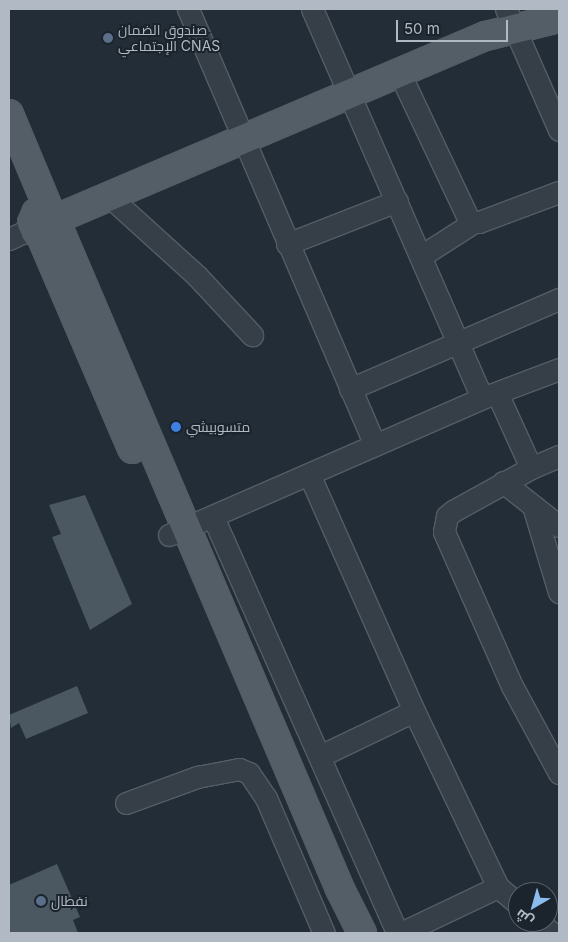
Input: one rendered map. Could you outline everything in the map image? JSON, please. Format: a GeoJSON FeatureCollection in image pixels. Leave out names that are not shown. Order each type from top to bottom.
{"type":"FeatureCollection","features":[{"type":"Feature","properties":{"kind":"main road"},"geometry":{"type":"LineString","coordinates":[[45,222],[110,197],[241,139],[486,36],[511,18],[559,18]]}},
{"type":"Feature","properties":{"kind":"main road"},"geometry":{"type":"LineString","coordinates":[[9,114],[45,222],[178,532],[342,933]]}},
{"type":"Feature","properties":{"kind":"main road"},"geometry":{"type":"LineString","coordinates":[[9,160],[45,222]]}},
{"type":"Feature","properties":{"kind":"main road"},"geometry":{"type":"LineString","coordinates":[[178,532],[362,933]]}},
{"type":"Feature","properties":{"kind":"street"},"geometry":{"type":"LineString","coordinates":[[188,9],[241,139],[375,445]]}},
{"type":"Feature","properties":{"kind":"street"},"geometry":{"type":"LineString","coordinates":[[312,9],[459,344],[531,468]]}},
{"type":"Feature","properties":{"kind":"street"},"geometry":{"type":"LineString","coordinates":[[511,18],[559,130]]}},
{"type":"Feature","properties":{"kind":"street"},"geometry":{"type":"LineString","coordinates":[[399,72],[464,214],[474,222]]}},
{"type":"Feature","properties":{"kind":"street"},"geometry":{"type":"LineString","coordinates":[[421,256],[474,222],[559,192]]}},
{"type":"Feature","properties":{"kind":"street"},"geometry":{"type":"LineString","coordinates":[[110,197],[197,276],[252,335]]}},
{"type":"Feature","properties":{"kind":"street"},"geometry":{"type":"LineString","coordinates":[[287,244],[397,201]]}},
{"type":"Feature","properties":{"kind":"street"},"geometry":{"type":"LineString","coordinates":[[9,239],[45,222]]}},
{"type":"Feature","properties":{"kind":"street"},"geometry":{"type":"LineString","coordinates":[[350,389],[459,344],[559,299]]}},
{"type":"Feature","properties":{"kind":"street"},"geometry":{"type":"LineString","coordinates":[[178,532],[490,395],[559,369]]}},
{"type":"Feature","properties":{"kind":"street"},"geometry":{"type":"LineString","coordinates":[[559,456],[503,482],[450,513],[445,527],[445,540],[512,686],[559,773]]}},
{"type":"Feature","properties":{"kind":"street"},"geometry":{"type":"LineString","coordinates":[[309,474],[414,711],[498,886],[508,895]]}},
{"type":"Feature","properties":{"kind":"street"},"geometry":{"type":"LineString","coordinates":[[503,482],[559,526]]}},
{"type":"Feature","properties":{"kind":"street"},"geometry":{"type":"LineString","coordinates":[[533,506],[559,592]]}},
{"type":"Feature","properties":{"kind":"street"},"geometry":{"type":"LineString","coordinates":[[213,517],[399,933],[427,928],[498,886]]}},
{"type":"Feature","properties":{"kind":"street"},"geometry":{"type":"LineString","coordinates":[[320,756],[414,711]]}},
{"type":"Feature","properties":{"kind":"street"},"geometry":{"type":"LineString","coordinates":[[126,803],[197,777],[239,769],[249,773],[266,798],[324,933]]}},
{"type":"Feature","properties":{"kind":"building"},"geometry":{"type":"Polygon","coordinates":[[[85,495],[132,604],[90,630],[52,537],[61,534],[49,505],[85,495]]]}},
{"type":"Feature","properties":{"kind":"building"},"geometry":{"type":"Polygon","coordinates":[[[77,686],[88,713],[26,739],[19,723],[11,728],[9,715],[77,686]]]}},
{"type":"Feature","properties":{"kind":"building","name":"نفطال"},"geometry":{"type":"Polygon","coordinates":[[[57,864],[80,917],[73,920],[78,933],[9,933],[9,885],[57,864]]]}},
{"type":"Feature","properties":{"kind":"place","name":"صندوق الضمان الإجتماعي CNAS"},"geometry":{"type":"Point","coordinates":[108,38]}},
{"type":"Feature","properties":{"kind":"place","name":"متسوبيشي"},"geometry":{"type":"Point","coordinates":[176,427]}},
{"type":"Feature","properties":{"kind":"place","name":"نفطال"},"geometry":{"type":"Point","coordinates":[41,901]}}]}
